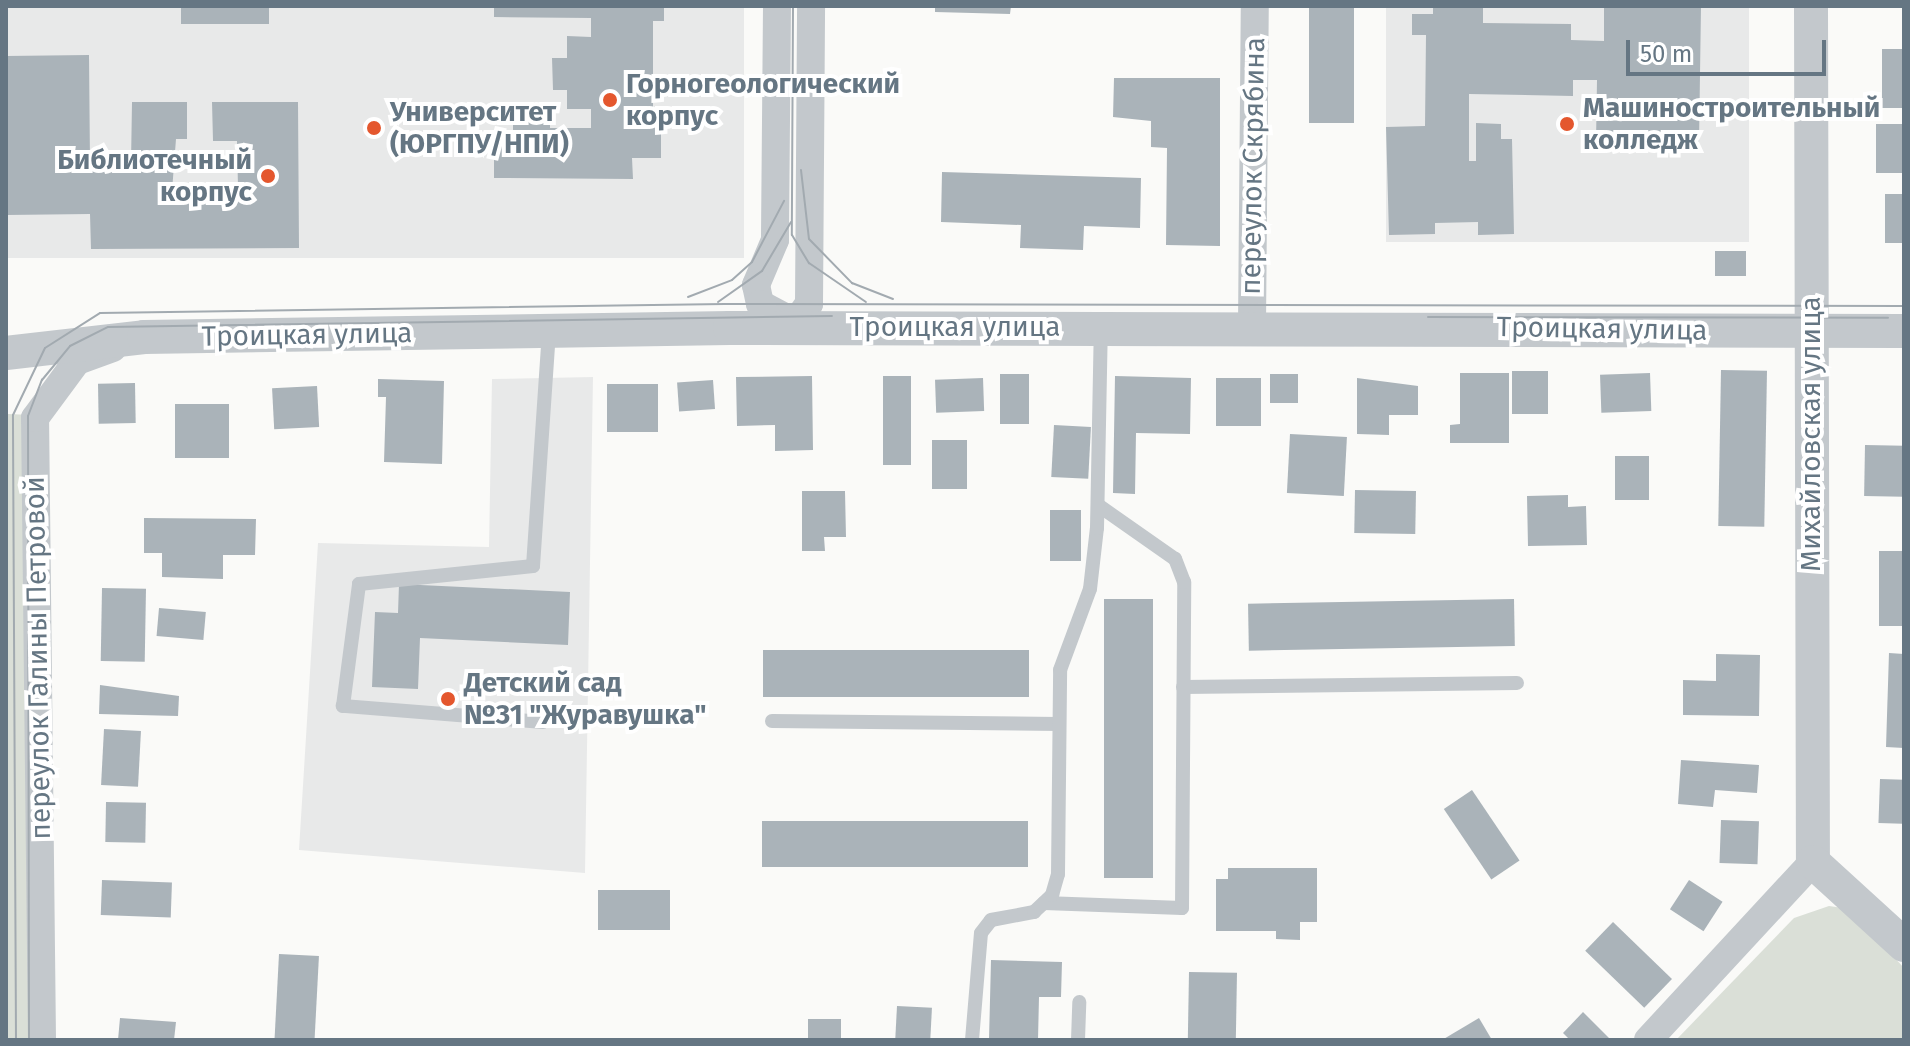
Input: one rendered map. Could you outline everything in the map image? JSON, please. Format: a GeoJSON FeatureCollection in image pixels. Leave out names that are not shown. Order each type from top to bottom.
{"type":"FeatureCollection","features":[{"type":"Feature","properties":{"kind":"street"},"geometry":{"type":"LineString","coordinates":[[777,6],[775,240],[756,285],[760,304],[805,318],[811,6]]}},
{"type":"Feature","properties":{"kind":"street","name":"переулок Скрябина"},"geometry":{"type":"LineString","coordinates":[[1252,325],[1255,6]]}},
{"type":"Feature","properties":{"kind":"street","name":"Михайловская улица"},"geometry":{"type":"LineString","coordinates":[[1811,6],[1813,862]]}},
{"type":"Feature","properties":{"kind":"street","name":"Троицкая улица"},"geometry":{"type":"LineString","coordinates":[[6,353],[144,337],[756,328],[805,318],[1101,326],[1904,331]]}},
{"type":"Feature","properties":{"kind":"street","name":"переулок Галины Петровой"},"geometry":{"type":"LineString","coordinates":[[42,1040],[35,418],[77,361],[144,337]]}},
{"type":"Feature","properties":{"kind":"street"},"geometry":{"type":"LineString","coordinates":[[1648,1040],[1813,862],[1904,945]]}},
{"type":"Feature","properties":{"kind":"lane"},"geometry":{"type":"LineString","coordinates":[[1044,903],[1058,874],[1060,670],[1090,589],[1098,505],[1101,326]]}},
{"type":"Feature","properties":{"kind":"lane"},"geometry":{"type":"LineString","coordinates":[[543,722],[343,706],[359,584],[533,566],[549,331]]}},
{"type":"Feature","properties":{"kind":"lane"},"geometry":{"type":"LineString","coordinates":[[972,1040],[981,933],[991,920],[1044,903],[1182,908],[1184,582],[1175,559],[1098,505]]}},
{"type":"Feature","properties":{"kind":"lane"},"geometry":{"type":"LineString","coordinates":[[1183,687],[1517,683]]}},
{"type":"Feature","properties":{"kind":"lane"},"geometry":{"type":"LineString","coordinates":[[772,721],[1059,724]]}},
{"type":"Feature","properties":{"kind":"lane"},"geometry":{"type":"LineString","coordinates":[[1078,1040],[1079,1002]]}},
{"type":"Feature","properties":{"kind":"shaded area","name":"Университет (ЮРГПУ/НПИ)"},"geometry":{"type":"Polygon","coordinates":[[[6,6],[744,6],[744,258],[6,258],[6,6]]]}},
{"type":"Feature","properties":{"kind":"shaded area","name":"Машиностроительный колледж"},"geometry":{"type":"Polygon","coordinates":[[[1386,6],[1749,6],[1749,242],[1386,242],[1386,6]]]}},
{"type":"Feature","properties":{"kind":"shaded area","name":"Детский сад №31 \"Журавушка\""},"geometry":{"type":"Polygon","coordinates":[[[593,377],[585,873],[299,850],[318,543],[489,547],[492,379],[593,377]]]}},
{"type":"Feature","properties":{"kind":"shaded area"},"geometry":{"type":"Polygon","coordinates":[[[8,414],[32,415],[34,1040],[6,1040],[8,414]]]}},
{"type":"Feature","properties":{"kind":"shaded area"},"geometry":{"type":"Polygon","coordinates":[[[1829,906],[1850,909],[1904,968],[1904,1040],[1676,1040],[1794,918],[1829,906]]]}},
{"type":"Feature","properties":{"kind":"building"},"geometry":{"type":"Polygon","coordinates":[[[181,6],[269,6],[269,24],[181,24],[181,6]]]}},
{"type":"Feature","properties":{"kind":"building","name":"Горногеологический корпус"},"geometry":{"type":"Polygon","coordinates":[[[494,6],[664,6],[664,21],[653,21],[653,120],[661,120],[661,158],[632,158],[633,179],[494,178],[494,131],[513,131],[513,116],[550,117],[550,128],[591,128],[591,109],[567,109],[567,90],[553,90],[552,58],[567,58],[567,36],[591,37],[591,18],[494,17],[494,6]]]}},
{"type":"Feature","properties":{"kind":"building"},"geometry":{"type":"Polygon","coordinates":[[[935,6],[1011,6],[1010,14],[935,12],[935,6]]]}},
{"type":"Feature","properties":{"kind":"building"},"geometry":{"type":"Polygon","coordinates":[[[1309,6],[1354,6],[1354,123],[1309,123],[1309,6]]]}},
{"type":"Feature","properties":{"kind":"building","name":"Машиностроительный колледж"},"geometry":{"type":"Polygon","coordinates":[[[1433,6],[1483,6],[1483,23],[1571,24],[1571,40],[1604,41],[1604,6],[1701,6],[1699,143],[1596,142],[1597,80],[1573,80],[1573,96],[1469,94],[1469,161],[1476,161],[1476,123],[1501,124],[1501,139],[1512,139],[1514,234],[1478,235],[1478,222],[1435,223],[1435,234],[1389,235],[1386,127],[1425,126],[1426,35],[1412,35],[1412,14],[1433,14],[1433,6]]]}},
{"type":"Feature","properties":{"kind":"building"},"geometry":{"type":"Polygon","coordinates":[[[1882,49],[1904,49],[1904,108],[1882,108],[1882,49]]]}},
{"type":"Feature","properties":{"kind":"building"},"geometry":{"type":"Polygon","coordinates":[[[89,55],[90,163],[131,163],[132,102],[187,102],[187,139],[176,139],[172,191],[238,188],[237,141],[213,141],[212,102],[298,102],[299,248],[91,249],[90,214],[6,215],[6,56],[89,55]]]}},
{"type":"Feature","properties":{"kind":"building"},"geometry":{"type":"Polygon","coordinates":[[[1114,78],[1220,78],[1220,246],[1166,245],[1167,148],[1151,147],[1151,121],[1113,117],[1114,78]]]}},
{"type":"Feature","properties":{"kind":"building"},"geometry":{"type":"Polygon","coordinates":[[[1876,124],[1904,124],[1904,173],[1876,173],[1876,124]]]}},
{"type":"Feature","properties":{"kind":"building"},"geometry":{"type":"Polygon","coordinates":[[[942,172],[1141,178],[1140,228],[1084,226],[1083,250],[1020,248],[1021,225],[941,222],[942,172]]]}},
{"type":"Feature","properties":{"kind":"building"},"geometry":{"type":"Polygon","coordinates":[[[1885,194],[1904,194],[1904,243],[1885,243],[1885,194]]]}},
{"type":"Feature","properties":{"kind":"building"},"geometry":{"type":"Polygon","coordinates":[[[1715,251],[1746,251],[1746,276],[1715,276],[1715,251]]]}},
{"type":"Feature","properties":{"kind":"building"},"geometry":{"type":"Polygon","coordinates":[[[1721,370],[1767,371],[1764,527],[1718,526],[1721,370]]]}},
{"type":"Feature","properties":{"kind":"building"},"geometry":{"type":"Polygon","coordinates":[[[1512,371],[1548,371],[1548,414],[1512,414],[1512,371]]]}},
{"type":"Feature","properties":{"kind":"building"},"geometry":{"type":"Polygon","coordinates":[[[1460,373],[1509,373],[1509,443],[1450,443],[1450,425],[1460,424],[1460,373]]]}},
{"type":"Feature","properties":{"kind":"building"},"geometry":{"type":"Polygon","coordinates":[[[1650,373],[1651,411],[1601,413],[1600,375],[1650,373]]]}},
{"type":"Feature","properties":{"kind":"building"},"geometry":{"type":"Polygon","coordinates":[[[1000,374],[1029,374],[1029,424],[1000,424],[1000,374]]]}},
{"type":"Feature","properties":{"kind":"building"},"geometry":{"type":"Polygon","coordinates":[[[1270,374],[1298,374],[1298,403],[1270,403],[1270,374]]]}},
{"type":"Feature","properties":{"kind":"building"},"geometry":{"type":"Polygon","coordinates":[[[812,376],[813,450],[775,451],[775,425],[737,426],[736,377],[812,376]]]}},
{"type":"Feature","properties":{"kind":"building"},"geometry":{"type":"Polygon","coordinates":[[[883,376],[911,376],[911,465],[883,465],[883,376]]]}},
{"type":"Feature","properties":{"kind":"building"},"geometry":{"type":"Polygon","coordinates":[[[1115,376],[1191,378],[1190,434],[1136,433],[1135,494],[1113,493],[1115,376]]]}},
{"type":"Feature","properties":{"kind":"building"},"geometry":{"type":"Polygon","coordinates":[[[983,378],[984,411],[936,413],[935,380],[983,378]]]}},
{"type":"Feature","properties":{"kind":"building"},"geometry":{"type":"Polygon","coordinates":[[[1216,378],[1261,378],[1261,426],[1216,426],[1216,378]]]}},
{"type":"Feature","properties":{"kind":"building"},"geometry":{"type":"Polygon","coordinates":[[[1357,378],[1418,386],[1418,415],[1389,415],[1389,435],[1357,434],[1357,378]]]}},
{"type":"Feature","properties":{"kind":"building"},"geometry":{"type":"Polygon","coordinates":[[[378,379],[444,381],[442,464],[384,462],[386,397],[378,397],[378,379]]]}},
{"type":"Feature","properties":{"kind":"building"},"geometry":{"type":"Polygon","coordinates":[[[713,380],[715,409],[679,411],[677,383],[713,380]]]}},
{"type":"Feature","properties":{"kind":"building"},"geometry":{"type":"Polygon","coordinates":[[[135,383],[136,423],[99,424],[98,384],[135,383]]]}},
{"type":"Feature","properties":{"kind":"building"},"geometry":{"type":"Polygon","coordinates":[[[607,384],[658,384],[658,432],[607,432],[607,384]]]}},
{"type":"Feature","properties":{"kind":"building"},"geometry":{"type":"Polygon","coordinates":[[[317,386],[319,427],[274,429],[272,388],[317,386]]]}},
{"type":"Feature","properties":{"kind":"building"},"geometry":{"type":"Polygon","coordinates":[[[175,404],[229,404],[229,458],[175,458],[175,404]]]}},
{"type":"Feature","properties":{"kind":"building"},"geometry":{"type":"Polygon","coordinates":[[[1054,425],[1091,427],[1088,479],[1051,477],[1054,425]]]}},
{"type":"Feature","properties":{"kind":"building"},"geometry":{"type":"Polygon","coordinates":[[[1290,434],[1347,437],[1344,496],[1287,493],[1290,434]]]}},
{"type":"Feature","properties":{"kind":"building"},"geometry":{"type":"Polygon","coordinates":[[[932,440],[967,440],[967,489],[932,489],[932,440]]]}},
{"type":"Feature","properties":{"kind":"building"},"geometry":{"type":"Polygon","coordinates":[[[1865,445],[1904,446],[1903,497],[1864,496],[1865,445]]]}},
{"type":"Feature","properties":{"kind":"building"},"geometry":{"type":"Polygon","coordinates":[[[1615,456],[1649,456],[1649,500],[1615,500],[1615,456]]]}},
{"type":"Feature","properties":{"kind":"building"},"geometry":{"type":"Polygon","coordinates":[[[1355,490],[1416,491],[1415,534],[1354,533],[1355,490]]]}},
{"type":"Feature","properties":{"kind":"building"},"geometry":{"type":"Polygon","coordinates":[[[802,491],[845,491],[846,537],[824,537],[825,551],[802,551],[802,491]]]}},
{"type":"Feature","properties":{"kind":"building"},"geometry":{"type":"Polygon","coordinates":[[[1568,495],[1568,507],[1586,506],[1587,545],[1528,546],[1527,496],[1568,495]]]}},
{"type":"Feature","properties":{"kind":"building"},"geometry":{"type":"Polygon","coordinates":[[[1050,510],[1081,510],[1081,561],[1050,561],[1050,510]]]}},
{"type":"Feature","properties":{"kind":"building"},"geometry":{"type":"Polygon","coordinates":[[[144,518],[256,519],[255,555],[223,555],[223,579],[162,577],[162,553],[144,553],[144,518]]]}},
{"type":"Feature","properties":{"kind":"building"},"geometry":{"type":"Polygon","coordinates":[[[1879,551],[1904,551],[1904,626],[1879,626],[1879,551]]]}},
{"type":"Feature","properties":{"kind":"building"},"geometry":{"type":"Polygon","coordinates":[[[399,584],[570,592],[568,645],[420,638],[418,689],[372,687],[375,612],[398,613],[399,584]]]}},
{"type":"Feature","properties":{"kind":"building"},"geometry":{"type":"Polygon","coordinates":[[[102,588],[146,589],[145,662],[101,661],[102,588]]]}},
{"type":"Feature","properties":{"kind":"building"},"geometry":{"type":"Polygon","coordinates":[[[1104,599],[1153,599],[1153,878],[1104,878],[1104,599]]]}},
{"type":"Feature","properties":{"kind":"building"},"geometry":{"type":"Polygon","coordinates":[[[1514,599],[1515,646],[1249,651],[1248,604],[1514,599]]]}},
{"type":"Feature","properties":{"kind":"building"},"geometry":{"type":"Polygon","coordinates":[[[159,608],[206,612],[203,640],[157,636],[159,608]]]}},
{"type":"Feature","properties":{"kind":"building"},"geometry":{"type":"Polygon","coordinates":[[[763,650],[1029,650],[1029,697],[763,697],[763,650]]]}},
{"type":"Feature","properties":{"kind":"building"},"geometry":{"type":"Polygon","coordinates":[[[1889,653],[1904,654],[1904,748],[1886,747],[1889,653]]]}},
{"type":"Feature","properties":{"kind":"building"},"geometry":{"type":"Polygon","coordinates":[[[1716,654],[1760,655],[1759,716],[1683,715],[1683,680],[1716,681],[1716,654]]]}},
{"type":"Feature","properties":{"kind":"building"},"geometry":{"type":"Polygon","coordinates":[[[100,685],[179,696],[178,716],[99,714],[100,685]]]}},
{"type":"Feature","properties":{"kind":"building"},"geometry":{"type":"Polygon","coordinates":[[[104,729],[141,731],[138,787],[101,785],[104,729]]]}},
{"type":"Feature","properties":{"kind":"building"},"geometry":{"type":"Polygon","coordinates":[[[1681,760],[1759,765],[1757,793],[1715,790],[1713,807],[1678,804],[1681,760]]]}},
{"type":"Feature","properties":{"kind":"building"},"geometry":{"type":"Polygon","coordinates":[[[1880,779],[1904,780],[1902,824],[1878,823],[1880,779]]]}},
{"type":"Feature","properties":{"kind":"building"},"geometry":{"type":"Polygon","coordinates":[[[1472,790],[1520,860],[1491,879],[1444,809],[1472,790]]]}},
{"type":"Feature","properties":{"kind":"building"},"geometry":{"type":"Polygon","coordinates":[[[106,802],[146,803],[145,843],[105,842],[106,802]]]}},
{"type":"Feature","properties":{"kind":"building"},"geometry":{"type":"Polygon","coordinates":[[[1721,820],[1759,821],[1757,864],[1719,863],[1721,820]]]}},
{"type":"Feature","properties":{"kind":"building"},"geometry":{"type":"Polygon","coordinates":[[[762,821],[1028,821],[1028,867],[762,867],[762,821]]]}},
{"type":"Feature","properties":{"kind":"building"},"geometry":{"type":"Polygon","coordinates":[[[1228,868],[1317,868],[1317,922],[1300,922],[1300,940],[1276,939],[1276,931],[1216,931],[1216,879],[1228,879],[1228,868]]]}},
{"type":"Feature","properties":{"kind":"building"},"geometry":{"type":"Polygon","coordinates":[[[102,880],[172,882],[171,917],[101,915],[102,880]]]}},
{"type":"Feature","properties":{"kind":"building"},"geometry":{"type":"Polygon","coordinates":[[[1689,880],[1723,902],[1703,931],[1670,909],[1689,880]]]}},
{"type":"Feature","properties":{"kind":"building"},"geometry":{"type":"Polygon","coordinates":[[[598,890],[670,890],[670,930],[598,930],[598,890]]]}},
{"type":"Feature","properties":{"kind":"building"},"geometry":{"type":"Polygon","coordinates":[[[1613,922],[1672,979],[1644,1008],[1585,951],[1613,922]]]}},
{"type":"Feature","properties":{"kind":"building"},"geometry":{"type":"Polygon","coordinates":[[[279,954],[319,956],[315,1040],[274,1040],[279,954]]]}},
{"type":"Feature","properties":{"kind":"building"},"geometry":{"type":"Polygon","coordinates":[[[991,960],[1062,962],[1061,997],[1039,997],[1038,1040],[989,1040],[991,960]]]}},
{"type":"Feature","properties":{"kind":"building"},"geometry":{"type":"Polygon","coordinates":[[[1189,972],[1237,973],[1236,1040],[1188,1040],[1189,972]]]}},
{"type":"Feature","properties":{"kind":"building"},"geometry":{"type":"Polygon","coordinates":[[[897,1006],[932,1008],[930,1040],[895,1040],[897,1006]]]}},
{"type":"Feature","properties":{"kind":"building"},"geometry":{"type":"Polygon","coordinates":[[[1583,1012],[1611,1040],[1570,1040],[1563,1033],[1583,1012]]]}},
{"type":"Feature","properties":{"kind":"building"},"geometry":{"type":"Polygon","coordinates":[[[120,1018],[176,1022],[174,1040],[118,1040],[120,1018]]]}},
{"type":"Feature","properties":{"kind":"building"},"geometry":{"type":"Polygon","coordinates":[[[1479,1018],[1492,1040],[1442,1040],[1479,1018]]]}},
{"type":"Feature","properties":{"kind":"building"},"geometry":{"type":"Polygon","coordinates":[[[808,1019],[841,1019],[841,1040],[808,1040],[808,1019]]]}},
{"type":"Feature","properties":{"kind":"tram line"},"geometry":{"type":"LineString","coordinates":[[793,6],[792,235],[809,263],[866,302]]}},
{"type":"Feature","properties":{"kind":"tram line"},"geometry":{"type":"LineString","coordinates":[[801,170],[809,239],[852,283],[893,299]]}},
{"type":"Feature","properties":{"kind":"tram line"},"geometry":{"type":"LineString","coordinates":[[688,297],[732,280],[752,262],[784,201]]}},
{"type":"Feature","properties":{"kind":"tram line"},"geometry":{"type":"LineString","coordinates":[[718,302],[762,271],[791,222]]}},
{"type":"Feature","properties":{"kind":"tram line"},"geometry":{"type":"LineString","coordinates":[[16,1040],[13,415],[45,348],[100,313],[725,304],[1904,306]]}},
{"type":"Feature","properties":{"kind":"tram line"},"geometry":{"type":"LineString","coordinates":[[29,1040],[28,416],[42,380],[70,346],[108,327],[832,316]]}},
{"type":"Feature","properties":{"kind":"tram line"},"geometry":{"type":"LineString","coordinates":[[1428,317],[1888,318]]}},
{"type":"Feature","properties":{"kind":"place","name":"Горногеологический корпус"},"geometry":{"type":"Point","coordinates":[610,100]}},
{"type":"Feature","properties":{"kind":"place","name":"Машиностроительный колледж"},"geometry":{"type":"Point","coordinates":[1567,124]}},
{"type":"Feature","properties":{"kind":"place","name":"Университет (ЮРГПУ/НПИ)"},"geometry":{"type":"Point","coordinates":[374,128]}},
{"type":"Feature","properties":{"kind":"place","name":"Библиотечный корпус"},"geometry":{"type":"Point","coordinates":[268,176]}},
{"type":"Feature","properties":{"kind":"place","name":"Детский сад №31 \"Журавушка\""},"geometry":{"type":"Point","coordinates":[448,699]}}]}
